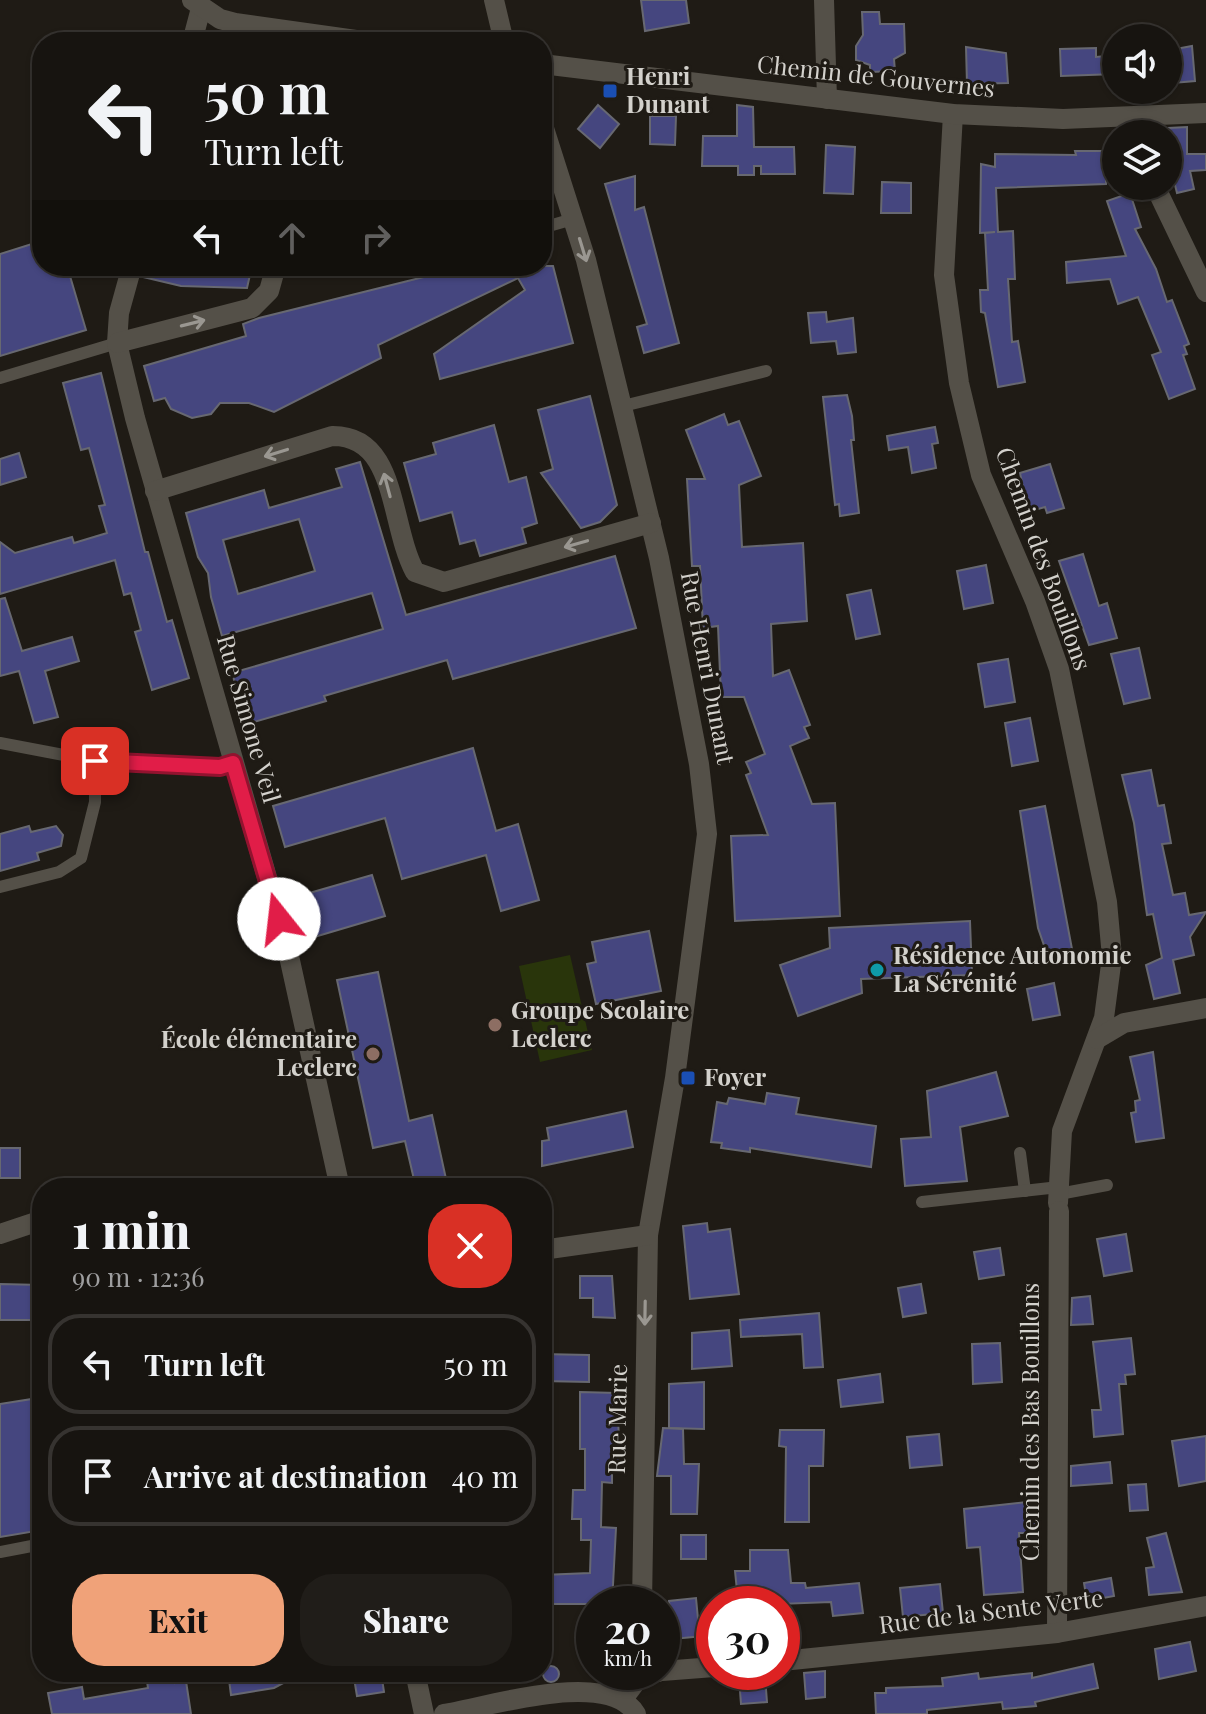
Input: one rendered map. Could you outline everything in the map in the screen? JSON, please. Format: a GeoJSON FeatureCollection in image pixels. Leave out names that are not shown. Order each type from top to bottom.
{"type":"FeatureCollection","features":[{"type":"Feature","properties":{"kind":"street"},"geometry":{"type":"LineString","coordinates":[[494,0],[502,32]]}},
{"type":"Feature","properties":{"kind":"street"},"geometry":{"type":"LineString","coordinates":[[824,0],[827,99]]}},
{"type":"Feature","properties":{"kind":"street"},"geometry":{"type":"LineString","coordinates":[[193,32],[196,4],[235,23],[288,32]]}},
{"type":"Feature","properties":{"kind":"street","name":"Chemin de Gouvernes"},"geometry":{"type":"LineString","coordinates":[[552,65],[953,114],[1102,122]]}},
{"type":"Feature","properties":{"kind":"street","name":"Chemin de Gouvernes"},"geometry":{"type":"LineString","coordinates":[[1168,120],[1206,113]]}},
{"type":"Feature","properties":{"kind":"street","name":"Chemin des Bouillons"},"geometry":{"type":"LineString","coordinates":[[953,114],[944,275],[959,383],[981,475],[1035,601],[1059,669],[1107,902],[1112,957],[1104,1018],[1062,1131],[1059,1199]]}},
{"type":"Feature","properties":{"kind":"street","name":"Rue Henri Dunant"},"geometry":{"type":"LineString","coordinates":[[552,153],[573,219],[623,406],[664,580],[699,764],[707,834],[677,1063],[648,1235]]}},
{"type":"Feature","properties":{"kind":"street"},"geometry":{"type":"LineString","coordinates":[[1162,200],[1206,292]]}},
{"type":"Feature","properties":{"kind":"street","name":"Rue Simone Veil"},"geometry":{"type":"LineString","coordinates":[[129,276],[119,313],[117,343],[155,491],[293,968],[338,1178]]}},
{"type":"Feature","properties":{"kind":"street"},"geometry":{"type":"LineString","coordinates":[[117,343],[252,308],[269,291],[273,276]]}},
{"type":"Feature","properties":{"kind":"street"},"geometry":{"type":"LineString","coordinates":[[155,491],[332,436],[351,436],[370,447],[381,463],[405,553],[415,572],[444,582],[651,523]]}},
{"type":"Feature","properties":{"kind":"street"},"geometry":{"type":"LineString","coordinates":[[1097,1039],[1124,1023],[1206,1008]]}},
{"type":"Feature","properties":{"kind":"street","name":"Chemin des Bas Bouillons"},"geometry":{"type":"LineString","coordinates":[[1057,1633],[1059,1199]]}},
{"type":"Feature","properties":{"kind":"street"},"geometry":{"type":"LineString","coordinates":[[0,1234],[32,1223]]}},
{"type":"Feature","properties":{"kind":"street"},"geometry":{"type":"LineString","coordinates":[[552,1249],[648,1235]]}},
{"type":"Feature","properties":{"kind":"street","name":"Rue Marie"},"geometry":{"type":"LineString","coordinates":[[642,1586],[648,1235]]}},
{"type":"Feature","properties":{"kind":"street","name":"Rue de la Sente Verte"},"geometry":{"type":"LineString","coordinates":[[800,1659],[1057,1633],[1206,1606]]}},
{"type":"Feature","properties":{"kind":"street"},"geometry":{"type":"LineString","coordinates":[[417,1682],[424,1714]]}},
{"type":"Feature","properties":{"kind":"street"},"geometry":{"type":"LineString","coordinates":[[444,1714],[593,1690],[630,1706]]}},
{"type":"Feature","properties":{"kind":"lane"},"geometry":{"type":"LineString","coordinates":[[552,225],[573,219]]}},
{"type":"Feature","properties":{"kind":"lane"},"geometry":{"type":"LineString","coordinates":[[0,378],[117,343]]}},
{"type":"Feature","properties":{"kind":"lane"},"geometry":{"type":"LineString","coordinates":[[623,406],[766,371]]}},
{"type":"Feature","properties":{"kind":"lane"},"geometry":{"type":"LineString","coordinates":[[0,743],[95,761],[220,767],[233,763]]}},
{"type":"Feature","properties":{"kind":"lane"},"geometry":{"type":"LineString","coordinates":[[0,887],[59,872],[81,858],[95,802],[95,761]]}},
{"type":"Feature","properties":{"kind":"lane"},"geometry":{"type":"LineString","coordinates":[[1020,1153],[1025,1191]]}},
{"type":"Feature","properties":{"kind":"lane"},"geometry":{"type":"LineString","coordinates":[[922,1202],[1025,1191],[1059,1199],[1107,1185]]}},
{"type":"Feature","properties":{"kind":"lane"},"geometry":{"type":"LineString","coordinates":[[0,1552],[32,1546]]}},
{"type":"Feature","properties":{"kind":"green space"},"geometry":{"type":"Polygon","coordinates":[[[570,955],[592,1050],[540,1062],[519,966],[570,955]]]}},
{"type":"Feature","properties":{"kind":"building"},"geometry":{"type":"Polygon","coordinates":[[[641,0],[686,0],[689,23],[645,31],[641,0]]]}},
{"type":"Feature","properties":{"kind":"building"},"geometry":{"type":"Polygon","coordinates":[[[862,12],[879,12],[880,24],[904,24],[905,53],[894,59],[895,71],[870,72],[870,65],[856,60],[856,46],[863,35],[862,12]]]}},
{"type":"Feature","properties":{"kind":"building"},"geometry":{"type":"Polygon","coordinates":[[[1192,46],[1195,81],[1182,82],[1182,48],[1192,46]]]}},
{"type":"Feature","properties":{"kind":"building"},"geometry":{"type":"Polygon","coordinates":[[[966,47],[1006,53],[1008,83],[967,84],[966,47]]]}},
{"type":"Feature","properties":{"kind":"building"},"geometry":{"type":"Polygon","coordinates":[[[1096,48],[1096,57],[1102,56],[1102,75],[1061,76],[1060,49],[1096,48]]]}},
{"type":"Feature","properties":{"kind":"building"},"geometry":{"type":"Polygon","coordinates":[[[598,105],[619,124],[600,148],[578,129],[598,105]]]}},
{"type":"Feature","properties":{"kind":"building"},"geometry":{"type":"Polygon","coordinates":[[[737,105],[753,107],[754,147],[794,147],[795,174],[761,174],[761,166],[754,166],[754,175],[738,175],[738,166],[702,166],[703,136],[737,136],[737,105]]]}},
{"type":"Feature","properties":{"kind":"building"},"geometry":{"type":"Polygon","coordinates":[[[650,116],[676,116],[675,145],[650,144],[650,116]]]}},
{"type":"Feature","properties":{"kind":"building"},"geometry":{"type":"Polygon","coordinates":[[[1182,127],[1187,127],[1187,154],[1206,154],[1206,170],[1190,171],[1194,189],[1182,192],[1182,127]]]}},
{"type":"Feature","properties":{"kind":"building"},"geometry":{"type":"Polygon","coordinates":[[[826,145],[855,147],[853,194],[824,193],[826,145]]]}},
{"type":"Feature","properties":{"kind":"building"},"geometry":{"type":"Polygon","coordinates":[[[1075,151],[1102,151],[1102,184],[996,188],[998,232],[1013,231],[1015,279],[1008,279],[1012,342],[1018,341],[1025,382],[998,387],[985,313],[981,312],[980,290],[988,290],[985,233],[995,232],[980,233],[981,164],[995,167],[995,154],[1076,155],[1075,151]]]}},
{"type":"Feature","properties":{"kind":"building"},"geometry":{"type":"Polygon","coordinates":[[[635,176],[635,210],[644,207],[679,343],[644,353],[637,327],[647,324],[605,184],[635,176]]]}},
{"type":"Feature","properties":{"kind":"building"},"geometry":{"type":"Polygon","coordinates":[[[882,182],[911,183],[911,213],[881,213],[882,182]]]}},
{"type":"Feature","properties":{"kind":"building"},"geometry":{"type":"Polygon","coordinates":[[[1132,200],[1141,227],[1135,229],[1156,269],[1167,302],[1172,300],[1189,344],[1184,346],[1187,354],[1183,355],[1195,389],[1169,399],[1152,355],[1161,352],[1138,297],[1118,304],[1110,279],[1067,283],[1066,262],[1126,256],[1107,201],[1132,200]]]}},
{"type":"Feature","properties":{"kind":"building"},"geometry":{"type":"Polygon","coordinates":[[[32,244],[32,276],[70,276],[86,330],[0,356],[0,254],[32,244]]]}},
{"type":"Feature","properties":{"kind":"building"},"geometry":{"type":"Polygon","coordinates":[[[553,266],[573,343],[440,379],[434,354],[525,290],[518,278],[378,345],[381,358],[274,412],[249,403],[220,403],[211,414],[192,418],[171,409],[165,398],[154,401],[144,366],[246,336],[243,324],[428,276],[552,276],[553,266]]]}},
{"type":"Feature","properties":{"kind":"building"},"geometry":{"type":"Polygon","coordinates":[[[250,276],[247,288],[181,286],[143,277],[250,276]]]}},
{"type":"Feature","properties":{"kind":"building"},"geometry":{"type":"Polygon","coordinates":[[[826,312],[827,322],[853,318],[856,352],[838,354],[836,341],[811,343],[808,313],[826,312]]]}},
{"type":"Feature","properties":{"kind":"building"},"geometry":{"type":"Polygon","coordinates":[[[101,373],[145,552],[148,552],[167,622],[172,620],[189,678],[152,690],[135,632],[141,630],[131,593],[124,595],[115,560],[0,594],[0,542],[15,553],[72,537],[74,543],[107,533],[99,506],[105,505],[89,448],[81,450],[63,383],[101,373]]]}},
{"type":"Feature","properties":{"kind":"building"},"geometry":{"type":"Polygon","coordinates":[[[847,395],[852,416],[854,440],[851,440],[859,513],[840,516],[839,504],[835,505],[823,397],[847,395]]]}},
{"type":"Feature","properties":{"kind":"building"},"geometry":{"type":"Polygon","coordinates":[[[590,396],[617,505],[600,522],[581,528],[541,473],[553,469],[538,410],[590,396]]]}},
{"type":"Feature","properties":{"kind":"building"},"geometry":{"type":"Polygon","coordinates":[[[724,414],[728,425],[739,421],[761,476],[739,485],[742,547],[803,543],[807,621],[771,624],[773,676],[789,670],[810,725],[804,727],[809,738],[790,746],[812,804],[835,803],[840,916],[735,921],[731,836],[768,835],[746,775],[751,773],[746,762],[765,754],[744,697],[721,697],[718,626],[703,628],[700,566],[692,566],[687,479],[705,479],[686,430],[724,414]]]}},
{"type":"Feature","properties":{"kind":"building"},"geometry":{"type":"Polygon","coordinates":[[[494,425],[509,482],[526,477],[537,523],[522,528],[526,543],[480,556],[475,540],[460,544],[452,512],[420,521],[404,463],[436,454],[433,443],[494,425]]]}},
{"type":"Feature","properties":{"kind":"building"},"geometry":{"type":"Polygon","coordinates":[[[935,427],[938,443],[932,444],[936,468],[912,473],[908,447],[889,450],[887,436],[935,427]]]}},
{"type":"Feature","properties":{"kind":"building"},"geometry":{"type":"Polygon","coordinates":[[[19,453],[26,477],[0,485],[0,459],[19,453]]]}},
{"type":"Feature","properties":{"kind":"building"},"geometry":{"type":"Polygon","coordinates":[[[360,462],[406,615],[615,556],[636,628],[453,679],[447,660],[324,696],[326,701],[247,724],[232,673],[383,629],[372,593],[222,636],[208,573],[198,557],[186,513],[264,490],[269,508],[342,487],[336,469],[360,462]],[[299,519],[223,540],[238,594],[315,571],[299,519]]]}},
{"type":"Feature","properties":{"kind":"building"},"geometry":{"type":"Polygon","coordinates":[[[1050,464],[1064,508],[1047,513],[1045,507],[1028,512],[1020,473],[1050,464]]]}},
{"type":"Feature","properties":{"kind":"building"},"geometry":{"type":"Polygon","coordinates":[[[1083,554],[1099,606],[1107,603],[1117,638],[1089,645],[1059,561],[1083,554]]]}},
{"type":"Feature","properties":{"kind":"building"},"geometry":{"type":"Polygon","coordinates":[[[986,565],[993,603],[964,609],[957,571],[986,565]]]}},
{"type":"Feature","properties":{"kind":"building"},"geometry":{"type":"Polygon","coordinates":[[[871,590],[880,634],[856,639],[847,595],[871,590]]]}},
{"type":"Feature","properties":{"kind":"building"},"geometry":{"type":"Polygon","coordinates":[[[5,598],[22,651],[72,637],[79,661],[45,671],[58,717],[34,723],[19,671],[0,676],[0,599],[5,598]]]}},
{"type":"Feature","properties":{"kind":"building"},"geometry":{"type":"Polygon","coordinates":[[[1139,648],[1150,698],[1124,704],[1111,654],[1139,648]]]}},
{"type":"Feature","properties":{"kind":"building"},"geometry":{"type":"Polygon","coordinates":[[[1008,659],[1015,702],[985,707],[978,664],[1008,659]]]}},
{"type":"Feature","properties":{"kind":"building"},"geometry":{"type":"Polygon","coordinates":[[[1030,718],[1038,761],[1012,766],[1005,723],[1030,718]]]}},
{"type":"Feature","properties":{"kind":"building"},"geometry":{"type":"Polygon","coordinates":[[[473,748],[496,831],[518,824],[539,900],[501,911],[486,855],[402,879],[385,818],[285,847],[273,806],[473,748]]]}},
{"type":"Feature","properties":{"kind":"building"},"geometry":{"type":"Polygon","coordinates":[[[1151,770],[1158,806],[1164,805],[1171,843],[1162,844],[1173,895],[1185,893],[1189,915],[1206,912],[1190,937],[1194,955],[1173,960],[1180,993],[1154,999],[1146,965],[1162,958],[1153,914],[1147,915],[1134,823],[1122,775],[1151,770]]]}},
{"type":"Feature","properties":{"kind":"building"},"geometry":{"type":"Polygon","coordinates":[[[1045,806],[1072,949],[1047,954],[1038,928],[1020,811],[1045,806]]]}},
{"type":"Feature","properties":{"kind":"building"},"geometry":{"type":"Polygon","coordinates":[[[29,826],[31,832],[56,826],[63,835],[61,846],[37,853],[39,860],[0,871],[0,834],[29,826]]]}},
{"type":"Feature","properties":{"kind":"building"},"geometry":{"type":"Polygon","coordinates":[[[372,875],[385,916],[311,938],[299,896],[372,875]]]}},
{"type":"Feature","properties":{"kind":"building","name":"Résidence Autonomie La Sérénité"},"geometry":{"type":"Polygon","coordinates":[[[970,921],[972,975],[861,979],[862,993],[798,1016],[780,965],[830,948],[829,928],[970,921]]]}},
{"type":"Feature","properties":{"kind":"building"},"geometry":{"type":"Polygon","coordinates":[[[649,931],[661,991],[596,1004],[587,964],[596,962],[592,942],[649,931]]]}},
{"type":"Feature","properties":{"kind":"building"},"geometry":{"type":"Polygon","coordinates":[[[378,972],[409,1121],[432,1115],[446,1178],[414,1178],[405,1141],[373,1148],[337,980],[378,972]]]}},
{"type":"Feature","properties":{"kind":"building"},"geometry":{"type":"Polygon","coordinates":[[[1054,983],[1060,1015],[1033,1020],[1027,989],[1054,983]]]}},
{"type":"Feature","properties":{"kind":"building"},"geometry":{"type":"Polygon","coordinates":[[[1153,1052],[1164,1138],[1136,1142],[1131,1113],[1136,1112],[1135,1101],[1140,1100],[1130,1057],[1153,1052]]]}},
{"type":"Feature","properties":{"kind":"building"},"geometry":{"type":"Polygon","coordinates":[[[996,1072],[1008,1116],[960,1127],[967,1181],[905,1186],[901,1139],[931,1137],[927,1091],[996,1072]]]}},
{"type":"Feature","properties":{"kind":"building"},"geometry":{"type":"Polygon","coordinates":[[[767,1093],[799,1098],[796,1114],[876,1126],[871,1167],[750,1148],[750,1152],[721,1148],[722,1143],[711,1142],[717,1102],[727,1104],[729,1098],[765,1104],[767,1093]]]}},
{"type":"Feature","properties":{"kind":"building"},"geometry":{"type":"Polygon","coordinates":[[[626,1111],[633,1147],[542,1166],[542,1141],[549,1140],[547,1128],[626,1111]]]}},
{"type":"Feature","properties":{"kind":"building"},"geometry":{"type":"Polygon","coordinates":[[[0,1148],[20,1148],[20,1178],[0,1178],[0,1148]]]}},
{"type":"Feature","properties":{"kind":"building"},"geometry":{"type":"Polygon","coordinates":[[[707,1223],[708,1232],[730,1229],[739,1294],[690,1299],[683,1226],[707,1223]]]}},
{"type":"Feature","properties":{"kind":"building"},"geometry":{"type":"Polygon","coordinates":[[[1126,1234],[1132,1271],[1104,1276],[1097,1239],[1126,1234]]]}},
{"type":"Feature","properties":{"kind":"building"},"geometry":{"type":"Polygon","coordinates":[[[1000,1248],[1004,1275],[979,1279],[974,1252],[1000,1248]]]}},
{"type":"Feature","properties":{"kind":"building"},"geometry":{"type":"Polygon","coordinates":[[[580,1276],[612,1276],[615,1318],[593,1317],[593,1298],[580,1298],[580,1276]]]}},
{"type":"Feature","properties":{"kind":"building"},"geometry":{"type":"Polygon","coordinates":[[[0,1284],[32,1285],[32,1320],[0,1320],[0,1284]]]}},
{"type":"Feature","properties":{"kind":"building"},"geometry":{"type":"Polygon","coordinates":[[[921,1284],[926,1313],[903,1317],[898,1288],[921,1284]]]}},
{"type":"Feature","properties":{"kind":"building"},"geometry":{"type":"Polygon","coordinates":[[[1090,1296],[1093,1324],[1071,1325],[1072,1298],[1090,1296]]]}},
{"type":"Feature","properties":{"kind":"building"},"geometry":{"type":"Polygon","coordinates":[[[819,1313],[823,1367],[804,1368],[802,1334],[741,1337],[740,1320],[819,1313]]]}},
{"type":"Feature","properties":{"kind":"building"},"geometry":{"type":"Polygon","coordinates":[[[729,1330],[732,1366],[692,1369],[692,1333],[729,1330]]]}},
{"type":"Feature","properties":{"kind":"building"},"geometry":{"type":"Polygon","coordinates":[[[1131,1338],[1135,1374],[1125,1375],[1126,1384],[1119,1384],[1123,1434],[1094,1437],[1092,1410],[1101,1410],[1093,1342],[1131,1338]]]}},
{"type":"Feature","properties":{"kind":"building"},"geometry":{"type":"Polygon","coordinates":[[[1000,1343],[1002,1382],[973,1384],[972,1344],[1000,1343]]]}},
{"type":"Feature","properties":{"kind":"building"},"geometry":{"type":"Polygon","coordinates":[[[552,1354],[589,1355],[589,1382],[552,1381],[552,1354]]]}},
{"type":"Feature","properties":{"kind":"building"},"geometry":{"type":"Polygon","coordinates":[[[880,1374],[883,1402],[841,1407],[838,1380],[880,1374]]]}},
{"type":"Feature","properties":{"kind":"building"},"geometry":{"type":"Polygon","coordinates":[[[704,1382],[704,1429],[669,1428],[669,1384],[704,1382]]]}},
{"type":"Feature","properties":{"kind":"building"},"geometry":{"type":"Polygon","coordinates":[[[580,1392],[617,1393],[620,1464],[612,1464],[612,1483],[602,1482],[601,1527],[616,1528],[613,1586],[576,1586],[576,1604],[552,1604],[552,1575],[590,1573],[591,1540],[581,1540],[581,1519],[572,1519],[573,1490],[585,1490],[585,1449],[580,1449],[580,1392]]]}},
{"type":"Feature","properties":{"kind":"building"},"geometry":{"type":"Polygon","coordinates":[[[32,1399],[32,1532],[0,1537],[0,1404],[32,1399]]]}},
{"type":"Feature","properties":{"kind":"building"},"geometry":{"type":"Polygon","coordinates":[[[663,1428],[683,1429],[684,1464],[699,1464],[697,1514],[671,1514],[671,1476],[657,1476],[663,1428]]]}},
{"type":"Feature","properties":{"kind":"building"},"geometry":{"type":"Polygon","coordinates":[[[780,1430],[824,1430],[823,1466],[809,1466],[809,1522],[785,1522],[786,1447],[779,1446],[780,1430]]]}},
{"type":"Feature","properties":{"kind":"building"},"geometry":{"type":"Polygon","coordinates":[[[939,1434],[942,1465],[910,1468],[907,1437],[939,1434]]]}},
{"type":"Feature","properties":{"kind":"building"},"geometry":{"type":"Polygon","coordinates":[[[1206,1436],[1206,1481],[1179,1486],[1172,1441],[1206,1436]]]}},
{"type":"Feature","properties":{"kind":"building"},"geometry":{"type":"Polygon","coordinates":[[[1110,1462],[1112,1483],[1071,1486],[1071,1466],[1110,1462]]]}},
{"type":"Feature","properties":{"kind":"building"},"geometry":{"type":"Polygon","coordinates":[[[1146,1484],[1148,1510],[1130,1511],[1128,1485],[1146,1484]]]}},
{"type":"Feature","properties":{"kind":"building"},"geometry":{"type":"Polygon","coordinates":[[[1035,1501],[1036,1533],[1019,1533],[1023,1592],[984,1595],[980,1547],[967,1548],[964,1509],[1035,1501]]]}},
{"type":"Feature","properties":{"kind":"building"},"geometry":{"type":"Polygon","coordinates":[[[1166,1533],[1182,1592],[1149,1595],[1146,1568],[1154,1567],[1147,1538],[1166,1533]]]}},
{"type":"Feature","properties":{"kind":"building"},"geometry":{"type":"Polygon","coordinates":[[[681,1535],[706,1535],[706,1559],[681,1559],[681,1535]]]}},
{"type":"Feature","properties":{"kind":"building"},"geometry":{"type":"Polygon","coordinates":[[[750,1550],[788,1550],[791,1583],[805,1583],[806,1588],[859,1583],[863,1613],[833,1616],[831,1602],[800,1603],[800,1586],[736,1586],[735,1571],[750,1571],[750,1550]]]}},
{"type":"Feature","properties":{"kind":"building"},"geometry":{"type":"Polygon","coordinates":[[[1111,1578],[1114,1596],[1087,1601],[1084,1583],[1111,1578]]]}},
{"type":"Feature","properties":{"kind":"building"},"geometry":{"type":"Polygon","coordinates":[[[940,1584],[943,1613],[903,1617],[900,1588],[940,1584]]]}},
{"type":"Feature","properties":{"kind":"building"},"geometry":{"type":"Polygon","coordinates":[[[696,1598],[696,1637],[680,1638],[680,1600],[696,1598]]]}},
{"type":"Feature","properties":{"kind":"building"},"geometry":{"type":"Polygon","coordinates":[[[1190,1642],[1196,1671],[1159,1679],[1155,1649],[1190,1642]]]}},
{"type":"Feature","properties":{"kind":"building"},"geometry":{"type":"Polygon","coordinates":[[[1093,1664],[1098,1688],[1035,1702],[1036,1706],[1003,1709],[1002,1702],[927,1710],[927,1714],[876,1714],[875,1693],[886,1693],[886,1688],[943,1686],[942,1678],[978,1673],[979,1679],[1032,1673],[1032,1678],[1093,1664]]]}},
{"type":"Feature","properties":{"kind":"building"},"geometry":{"type":"Polygon","coordinates":[[[552,1666],[559,1671],[559,1677],[552,1682],[552,1666]]]}},
{"type":"Feature","properties":{"kind":"building"},"geometry":{"type":"Polygon","coordinates":[[[825,1671],[825,1697],[806,1699],[804,1673],[825,1671]]]}},
{"type":"Feature","properties":{"kind":"building"},"geometry":{"type":"Polygon","coordinates":[[[147,1682],[186,1682],[191,1714],[52,1714],[48,1693],[82,1687],[84,1699],[148,1688],[147,1682]]]}},
{"type":"Feature","properties":{"kind":"building"},"geometry":{"type":"Polygon","coordinates":[[[229,1682],[285,1682],[274,1688],[231,1695],[229,1682]]]}},
{"type":"Feature","properties":{"kind":"building"},"geometry":{"type":"Polygon","coordinates":[[[355,1682],[382,1682],[384,1692],[357,1696],[355,1682]]]}},
{"type":"Feature","properties":{"kind":"building"},"geometry":{"type":"Polygon","coordinates":[[[740,1690],[766,1690],[767,1702],[741,1704],[740,1690]]]}},
{"type":"Feature","properties":{"kind":"place","name":"Henri Dunant"},"geometry":{"type":"Point","coordinates":[610,91]}},
{"type":"Feature","properties":{"kind":"place","name":"Résidence Autonomie La Sérénité"},"geometry":{"type":"Point","coordinates":[877,970]}},
{"type":"Feature","properties":{"kind":"place","name":"Groupe Scolaire Leclerc"},"geometry":{"type":"Point","coordinates":[495,1025]}},
{"type":"Feature","properties":{"kind":"place","name":"École élémentaire Leclerc"},"geometry":{"type":"Point","coordinates":[373,1054]}},
{"type":"Feature","properties":{"kind":"place","name":"Foyer"},"geometry":{"type":"Point","coordinates":[688,1078]}},
{"type":"Feature","properties":{"kind":"route"},"geometry":{"type":"LineString","coordinates":[[95,761],[220,767],[233,763],[279,919]]}}]}
